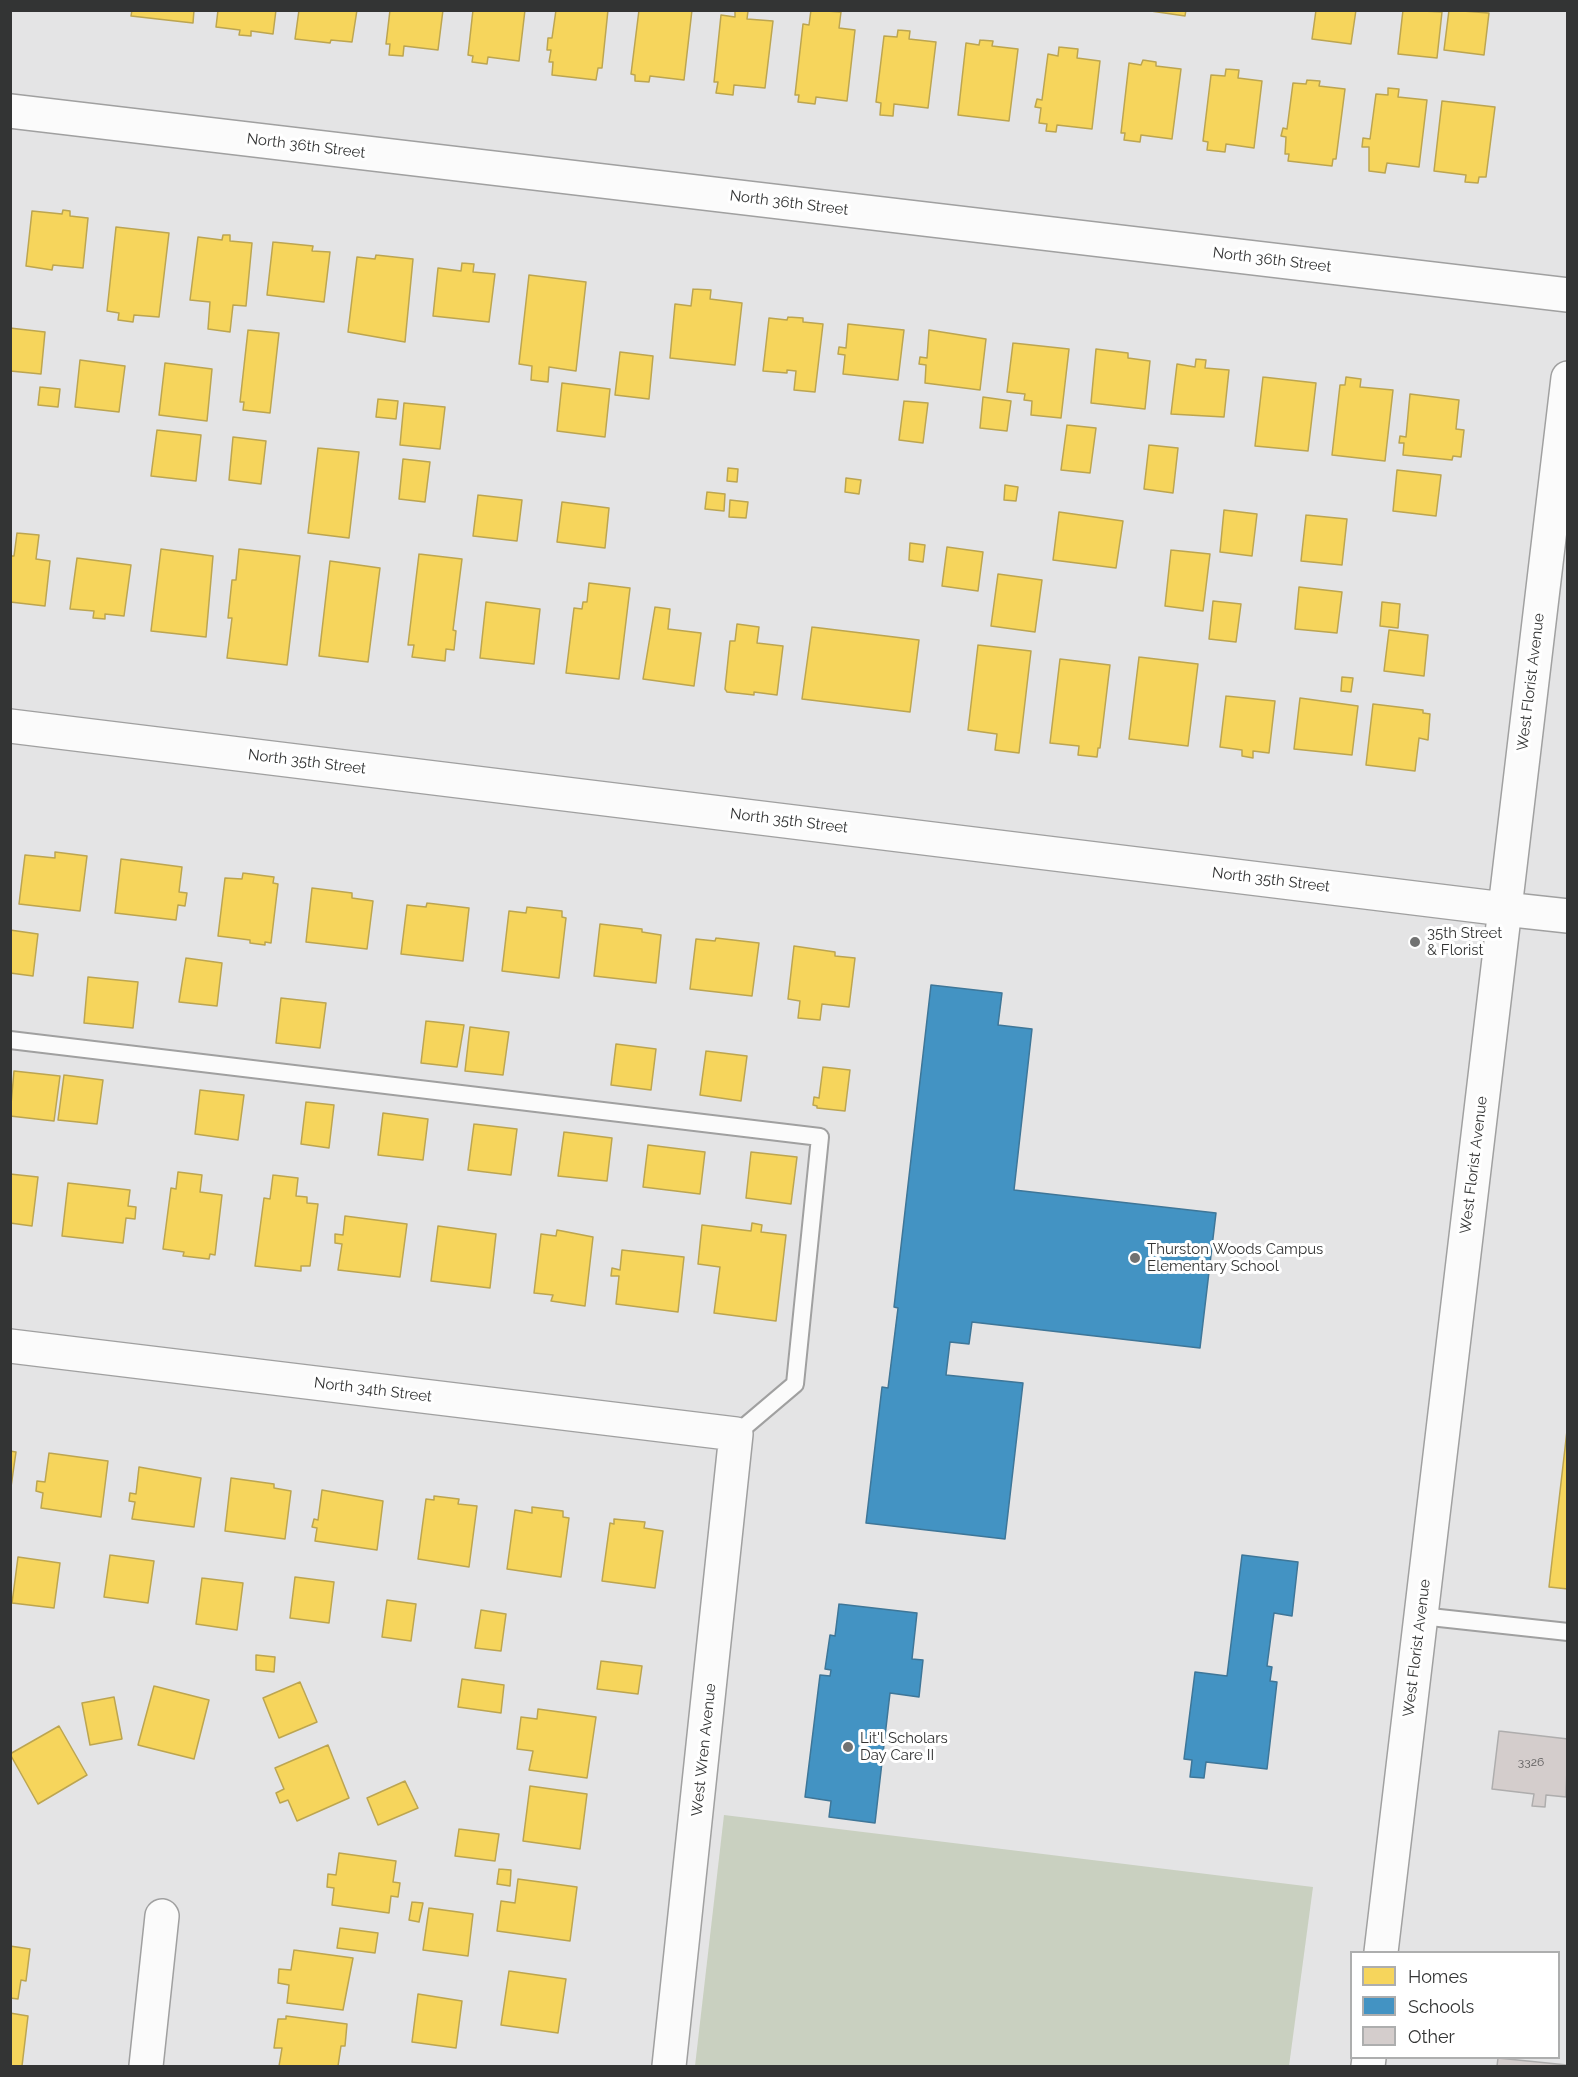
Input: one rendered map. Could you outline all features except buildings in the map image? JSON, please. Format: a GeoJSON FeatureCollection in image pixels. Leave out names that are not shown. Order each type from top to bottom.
{"type":"FeatureCollection","features":[{"type":"Feature","properties":{"kind":"street","name":"North 36th Street"},"geometry":{"type":"LineString","coordinates":[[10,111],[1568,295]]}},
{"type":"Feature","properties":{"kind":"street","name":"West Florist Avenue"},"geometry":{"type":"LineString","coordinates":[[1381,1951],[1568,378]]}},
{"type":"Feature","properties":{"kind":"street","name":"North 35th Street"},"geometry":{"type":"LineString","coordinates":[[10,726],[1568,916]]}},
{"type":"Feature","properties":{"kind":"street","name":"North 34th Street"},"geometry":{"type":"LineString","coordinates":[[10,1346],[736,1434]]}},
{"type":"Feature","properties":{"kind":"street","name":"West Wren Avenue"},"geometry":{"type":"LineString","coordinates":[[669,2067],[736,1434]]}},
{"type":"Feature","properties":{"kind":"street"},"geometry":{"type":"LineString","coordinates":[[146,2067],[162,1916]]}},
{"type":"Feature","properties":{"kind":"lane"},"geometry":{"type":"LineString","coordinates":[[10,1040],[820,1137],[795,1384],[736,1434]]}},
{"type":"Feature","properties":{"kind":"lane"},"geometry":{"type":"LineString","coordinates":[[1421,1616],[1568,1632]]}},
{"type":"Feature","properties":{"kind":"green space"},"geometry":{"type":"Polygon","coordinates":[[[724,1815],[1313,1887],[1289,2066],[695,2066],[724,1815]]]}},
{"type":"Feature","properties":{"kind":"place","name":"35th Street & Florist"},"geometry":{"type":"Point","coordinates":[1415,942]}},
{"type":"Feature","properties":{"kind":"place","name":"Thurston Woods Campus Elementary School"},"geometry":{"type":"Point","coordinates":[1135,1258]}},
{"type":"Feature","properties":{"kind":"place","name":"Lit'l Scholars Day Care II"},"geometry":{"type":"Point","coordinates":[848,1747]}}]}
